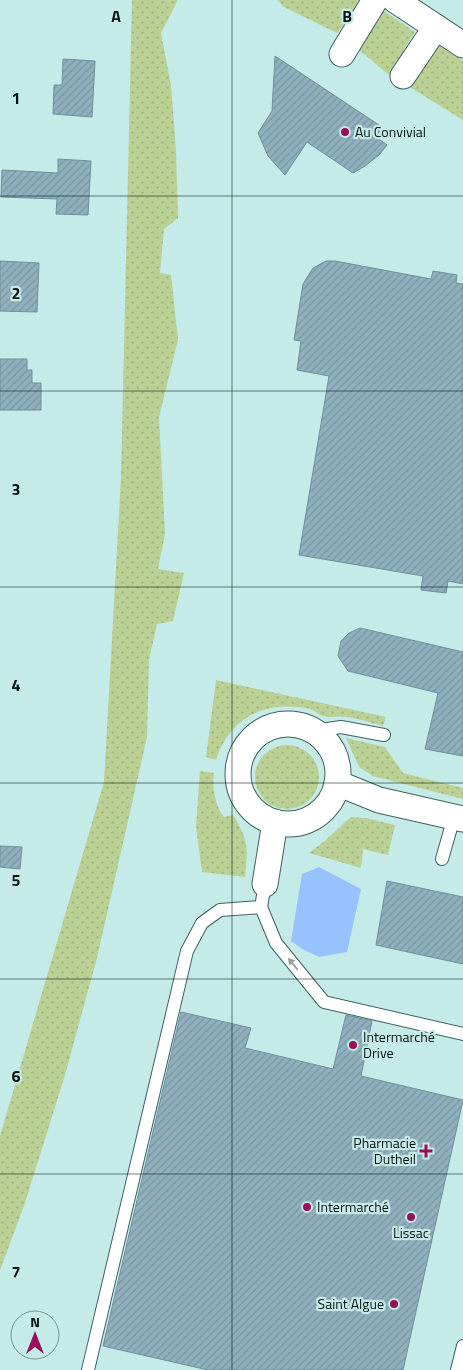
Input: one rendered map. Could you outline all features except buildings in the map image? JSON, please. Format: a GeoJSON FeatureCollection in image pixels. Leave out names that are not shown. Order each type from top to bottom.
{"type":"FeatureCollection","features":[{"type":"Feature","properties":{"kind":"street"},"geometry":{"type":"LineString","coordinates":[[342,54],[375,0]]}},
{"type":"Feature","properties":{"kind":"street"},"geometry":{"type":"LineString","coordinates":[[395,0],[463,45]]}},
{"type":"Feature","properties":{"kind":"street"},"geometry":{"type":"LineString","coordinates":[[403,76],[436,27]]}},
{"type":"Feature","properties":{"kind":"street"},"geometry":{"type":"LineString","coordinates":[[283,724],[299,725],[315,732],[326,741],[334,754],[338,768],[337,783],[332,798],[327,805],[308,820],[292,824],[275,822],[251,808],[243,795],[239,782],[238,767],[243,751],[253,738],[267,729],[283,724]]}},
{"type":"Feature","properties":{"kind":"street"},"geometry":{"type":"LineString","coordinates":[[337,783],[378,800],[458,818]]}},
{"type":"Feature","properties":{"kind":"street"},"geometry":{"type":"LineString","coordinates":[[263,895],[275,822]]}},
{"type":"Feature","properties":{"kind":"lane"},"geometry":{"type":"LineString","coordinates":[[315,732],[341,727],[384,735]]}},
{"type":"Feature","properties":{"kind":"lane"},"geometry":{"type":"LineString","coordinates":[[442,859],[458,818]]}},
{"type":"Feature","properties":{"kind":"lane"},"geometry":{"type":"LineString","coordinates":[[88,1370],[187,951],[202,923],[220,910],[263,895],[276,943],[324,1002],[463,1034]]}},
{"type":"Feature","properties":{"kind":"lane"},"geometry":{"type":"LineString","coordinates":[[457,1370],[463,1346]]}},
{"type":"Feature","properties":{"kind":"green space"},"geometry":{"type":"Polygon","coordinates":[[[132,0],[178,0],[161,33],[171,85],[176,150],[178,218],[164,229],[160,273],[171,275],[178,340],[159,417],[165,534],[158,569],[184,573],[173,621],[157,624],[149,660],[147,737],[97,958],[65,1075],[25,1203],[0,1270],[0,1136],[104,782],[121,477],[132,0]]]}},
{"type":"Feature","properties":{"kind":"green space"},"geometry":{"type":"Polygon","coordinates":[[[277,0],[358,0],[357,8],[337,33],[284,7],[277,0]]]}},
{"type":"Feature","properties":{"kind":"green space"},"geometry":{"type":"Polygon","coordinates":[[[384,11],[415,32],[389,75],[358,49],[384,11]]]}},
{"type":"Feature","properties":{"kind":"green space"},"geometry":{"type":"Polygon","coordinates":[[[439,45],[463,61],[463,120],[408,86],[439,45]]]}},
{"type":"Feature","properties":{"kind":"green space"},"geometry":{"type":"Polygon","coordinates":[[[216,680],[386,717],[383,726],[360,719],[323,716],[310,709],[279,707],[265,710],[241,722],[231,732],[222,745],[216,760],[206,757],[216,680]]]}},
{"type":"Feature","properties":{"kind":"green space"},"geometry":{"type":"Polygon","coordinates":[[[346,738],[385,747],[403,773],[463,788],[463,799],[373,776],[359,767],[346,738]]]}},
{"type":"Feature","properties":{"kind":"green space"},"geometry":{"type":"Polygon","coordinates":[[[281,745],[293,745],[310,754],[317,765],[319,777],[317,789],[310,800],[293,809],[281,809],[269,804],[260,795],[255,783],[255,771],[260,759],[269,750],[281,745]]]}},
{"type":"Feature","properties":{"kind":"green space"},"geometry":{"type":"Polygon","coordinates":[[[200,771],[214,773],[213,784],[218,807],[224,817],[233,815],[245,838],[247,859],[245,877],[202,872],[196,827],[200,771]]]}},
{"type":"Feature","properties":{"kind":"green space"},"geometry":{"type":"Polygon","coordinates":[[[351,817],[366,818],[395,825],[388,855],[363,849],[361,868],[309,853],[327,839],[351,817]]]}},
{"type":"Feature","properties":{"kind":"water"},"geometry":{"type":"Polygon","coordinates":[[[319,867],[361,889],[347,952],[319,957],[291,941],[302,874],[319,867]]]}},
{"type":"Feature","properties":{"kind":"place","name":"Au Convivial"},"geometry":{"type":"Point","coordinates":[345,132]}},
{"type":"Feature","properties":{"kind":"place","name":"Intermarché Drive"},"geometry":{"type":"Point","coordinates":[353,1045]}},
{"type":"Feature","properties":{"kind":"place","name":"Pharmacie Dutheil"},"geometry":{"type":"Point","coordinates":[426,1151]}},
{"type":"Feature","properties":{"kind":"place","name":"Intermarché"},"geometry":{"type":"Point","coordinates":[307,1207]}},
{"type":"Feature","properties":{"kind":"place","name":"Lissac"},"geometry":{"type":"Point","coordinates":[411,1217]}},
{"type":"Feature","properties":{"kind":"place","name":"Saint Algue"},"geometry":{"type":"Point","coordinates":[394,1304]}}]}
